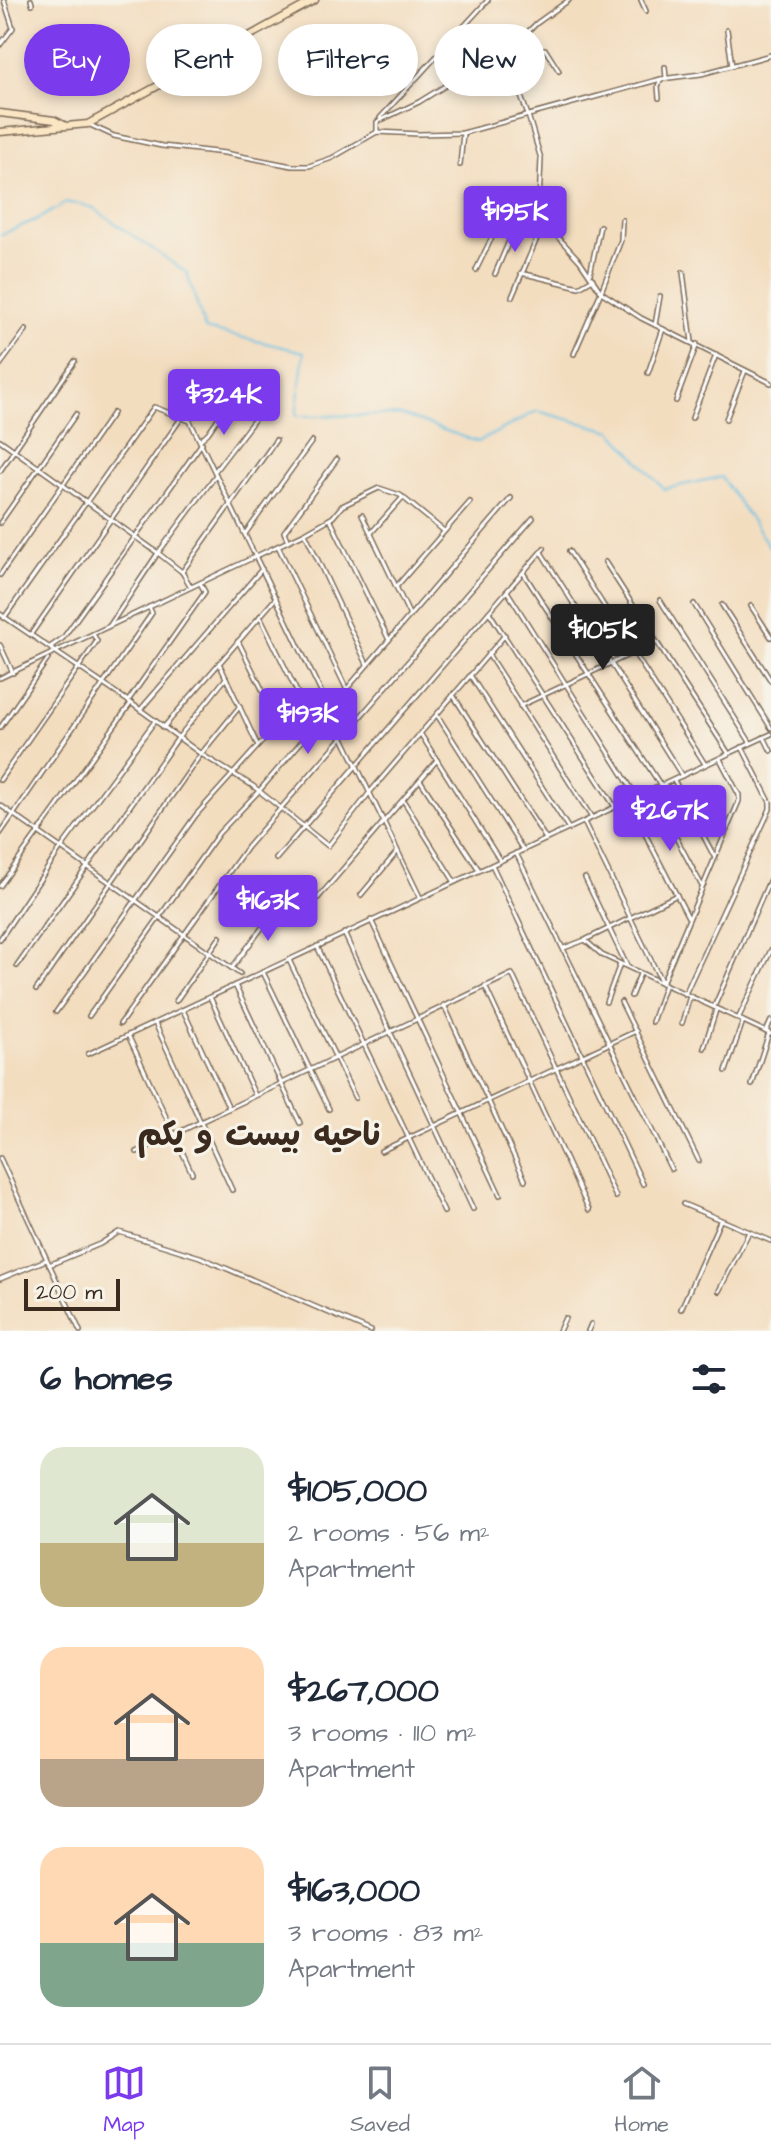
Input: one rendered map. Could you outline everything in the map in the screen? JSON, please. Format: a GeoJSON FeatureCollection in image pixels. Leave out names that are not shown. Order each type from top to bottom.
{"type":"FeatureCollection","features":[{"type":"Feature","properties":{"kind":"main road"},"geometry":{"type":"LineString","coordinates":[[0,132],[88,124],[315,0]]}},
{"type":"Feature","properties":{"kind":"main road"},"geometry":{"type":"LineString","coordinates":[[0,113],[54,120],[67,125]]}},
{"type":"Feature","properties":{"kind":"street"},"geometry":{"type":"LineString","coordinates":[[0,45],[13,28],[4,0]]}},
{"type":"Feature","properties":{"kind":"street"},"geometry":{"type":"LineString","coordinates":[[467,24],[488,0]]}},
{"type":"Feature","properties":{"kind":"street"},"geometry":{"type":"LineString","coordinates":[[536,24],[569,0]]}},
{"type":"Feature","properties":{"kind":"street"},"geometry":{"type":"LineString","coordinates":[[641,0],[646,11]]}},
{"type":"Feature","properties":{"kind":"street"},"geometry":{"type":"LineString","coordinates":[[727,30],[732,66]]}},
{"type":"Feature","properties":{"kind":"street"},"geometry":{"type":"LineString","coordinates":[[545,49],[559,71]]}},
{"type":"Feature","properties":{"kind":"street"},"geometry":{"type":"LineString","coordinates":[[88,124],[126,139],[292,166],[322,163],[377,132],[463,133],[664,79],[771,55]]}},
{"type":"Feature","properties":{"kind":"street"},"geometry":{"type":"LineString","coordinates":[[377,132],[377,122],[434,60]]}},
{"type":"Feature","properties":{"kind":"street"},"geometry":{"type":"LineString","coordinates":[[659,98],[658,86],[664,79],[665,67]]}},
{"type":"Feature","properties":{"kind":"street"},"geometry":{"type":"LineString","coordinates":[[377,122],[434,93]]}},
{"type":"Feature","properties":{"kind":"street"},"geometry":{"type":"LineString","coordinates":[[521,96],[541,159],[539,203],[544,222],[592,277],[601,292],[655,325],[771,383]]}},
{"type":"Feature","properties":{"kind":"street"},"geometry":{"type":"LineString","coordinates":[[460,165],[463,133]]}},
{"type":"Feature","properties":{"kind":"street"},"geometry":{"type":"LineString","coordinates":[[478,214],[538,236]]}},
{"type":"Feature","properties":{"kind":"street"},"geometry":{"type":"LineString","coordinates":[[574,354],[621,240],[622,220]]}},
{"type":"Feature","properties":{"kind":"street"},"geometry":{"type":"LineString","coordinates":[[476,270],[499,221]]}},
{"type":"Feature","properties":{"kind":"street"},"geometry":{"type":"LineString","coordinates":[[512,297],[544,222]]}},
{"type":"Feature","properties":{"kind":"street"},"geometry":{"type":"LineString","coordinates":[[521,273],[579,287],[592,277],[600,226]]}},
{"type":"Feature","properties":{"kind":"street"},"geometry":{"type":"LineString","coordinates":[[495,274],[515,227]]}},
{"type":"Feature","properties":{"kind":"street"},"geometry":{"type":"LineString","coordinates":[[676,401],[694,343],[683,272]]}},
{"type":"Feature","properties":{"kind":"street"},"geometry":{"type":"LineString","coordinates":[[655,325],[660,296]]}},
{"type":"Feature","properties":{"kind":"street"},"geometry":{"type":"LineString","coordinates":[[648,373],[663,329]]}},
{"type":"Feature","properties":{"kind":"street"},"geometry":{"type":"LineString","coordinates":[[0,365],[26,330]]}},
{"type":"Feature","properties":{"kind":"street"},"geometry":{"type":"LineString","coordinates":[[692,418],[716,355]]}},
{"type":"Feature","properties":{"kind":"street"},"geometry":{"type":"LineString","coordinates":[[0,471],[75,361]]}},
{"type":"Feature","properties":{"kind":"street"},"geometry":{"type":"LineString","coordinates":[[726,419],[745,371]]}},
{"type":"Feature","properties":{"kind":"street"},"geometry":{"type":"LineString","coordinates":[[50,647],[63,638],[231,400]]}},
{"type":"Feature","properties":{"kind":"street"},"geometry":{"type":"LineString","coordinates":[[420,897],[370,792],[357,766],[330,709],[215,473],[201,442],[190,421],[154,407],[2,616],[201,754],[235,774],[328,846],[370,792],[505,635]]}},
{"type":"Feature","properties":{"kind":"street"},"geometry":{"type":"LineString","coordinates":[[0,575],[113,413]]}},
{"type":"Feature","properties":{"kind":"street"},"geometry":{"type":"LineString","coordinates":[[0,523],[76,414]]}},
{"type":"Feature","properties":{"kind":"street"},"geometry":{"type":"LineString","coordinates":[[31,634],[182,417]]}},
{"type":"Feature","properties":{"kind":"street"},"geometry":{"type":"LineString","coordinates":[[108,627],[254,420]]}},
{"type":"Feature","properties":{"kind":"street"},"geometry":{"type":"LineString","coordinates":[[0,440],[158,553],[182,572],[191,587]]}},
{"type":"Feature","properties":{"kind":"street"},"geometry":{"type":"LineString","coordinates":[[182,572],[276,440]]}},
{"type":"Feature","properties":{"kind":"street"},"geometry":{"type":"LineString","coordinates":[[245,534],[312,441]]}},
{"type":"Feature","properties":{"kind":"street"},"geometry":{"type":"LineString","coordinates":[[288,541],[284,532],[337,459]]}},
{"type":"Feature","properties":{"kind":"street"},"geometry":{"type":"LineString","coordinates":[[0,678],[305,533],[330,519],[342,506],[379,488],[384,487],[403,497],[444,531]]}},
{"type":"Feature","properties":{"kind":"street"},"geometry":{"type":"LineString","coordinates":[[370,533],[403,497]]}},
{"type":"Feature","properties":{"kind":"street"},"geometry":{"type":"LineString","coordinates":[[89,1016],[219,833],[259,791],[511,498]]}},
{"type":"Feature","properties":{"kind":"street"},"geometry":{"type":"LineString","coordinates":[[396,587],[470,502]]}},
{"type":"Feature","properties":{"kind":"street"},"geometry":{"type":"LineString","coordinates":[[362,515],[410,616]]}},
{"type":"Feature","properties":{"kind":"street"},"geometry":{"type":"LineString","coordinates":[[120,1024],[247,847],[533,518]]}},
{"type":"Feature","properties":{"kind":"street"},"geometry":{"type":"LineString","coordinates":[[330,519],[389,640]]}},
{"type":"Feature","properties":{"kind":"street"},"geometry":{"type":"LineString","coordinates":[[305,533],[368,665]]}},
{"type":"Feature","properties":{"kind":"street"},"geometry":{"type":"LineString","coordinates":[[278,546],[347,690]]}},
{"type":"Feature","properties":{"kind":"street"},"geometry":{"type":"LineString","coordinates":[[276,859],[542,550],[682,776]]}},
{"type":"Feature","properties":{"kind":"street"},"geometry":{"type":"LineString","coordinates":[[569,551],[705,765]]}},
{"type":"Feature","properties":{"kind":"street"},"geometry":{"type":"LineString","coordinates":[[605,562],[729,754]]}},
{"type":"Feature","properties":{"kind":"street"},"geometry":{"type":"LineString","coordinates":[[140,710],[262,569]]}},
{"type":"Feature","properties":{"kind":"street"},"geometry":{"type":"LineString","coordinates":[[523,573],[661,786]]}},
{"type":"Feature","properties":{"kind":"street"},"geometry":{"type":"LineString","coordinates":[[0,886],[205,592],[200,583]]}},
{"type":"Feature","properties":{"kind":"street"},"geometry":{"type":"LineString","coordinates":[[507,591],[637,797]]}},
{"type":"Feature","properties":{"kind":"street"},"geometry":{"type":"LineString","coordinates":[[163,728],[276,598]]}},
{"type":"Feature","properties":{"kind":"street"},"geometry":{"type":"LineString","coordinates":[[660,600],[750,743]]}},
{"type":"Feature","properties":{"kind":"street"},"geometry":{"type":"LineString","coordinates":[[694,604],[771,728]]}},
{"type":"Feature","properties":{"kind":"street"},"geometry":{"type":"LineString","coordinates":[[722,605],[771,681]]}},
{"type":"Feature","properties":{"kind":"street"},"geometry":{"type":"LineString","coordinates":[[751,606],[771,637]]}},
{"type":"Feature","properties":{"kind":"street"},"geometry":{"type":"LineString","coordinates":[[0,834],[152,613],[149,607]]}},
{"type":"Feature","properties":{"kind":"street"},"geometry":{"type":"LineString","coordinates":[[489,612],[615,807]]}},
{"type":"Feature","properties":{"kind":"street"},"geometry":{"type":"LineString","coordinates":[[56,1012],[196,815],[301,700],[260,616]]}},
{"type":"Feature","properties":{"kind":"street"},"geometry":{"type":"LineString","coordinates":[[0,780],[80,668],[97,641],[93,634]]}},
{"type":"Feature","properties":{"kind":"street"},"geometry":{"type":"LineString","coordinates":[[238,641],[279,723]]}},
{"type":"Feature","properties":{"kind":"street"},"geometry":{"type":"LineString","coordinates":[[520,706],[656,642]]}},
{"type":"Feature","properties":{"kind":"street"},"geometry":{"type":"LineString","coordinates":[[0,645],[13,673]]}},
{"type":"Feature","properties":{"kind":"street"},"geometry":{"type":"LineString","coordinates":[[488,654],[592,818]]}},
{"type":"Feature","properties":{"kind":"street"},"geometry":{"type":"LineString","coordinates":[[0,728],[49,657]]}},
{"type":"Feature","properties":{"kind":"street"},"geometry":{"type":"LineString","coordinates":[[219,663],[259,747]]}},
{"type":"Feature","properties":{"kind":"street"},"geometry":{"type":"LineString","coordinates":[[470,675],[569,829]]}},
{"type":"Feature","properties":{"kind":"street"},"geometry":{"type":"LineString","coordinates":[[17,966],[178,738],[226,678]]}},
{"type":"Feature","properties":{"kind":"street"},"geometry":{"type":"LineString","coordinates":[[453,695],[546,839]]}},
{"type":"Feature","properties":{"kind":"street"},"geometry":{"type":"LineString","coordinates":[[36,990],[201,754],[240,706]]}},
{"type":"Feature","properties":{"kind":"street"},"geometry":{"type":"LineString","coordinates":[[436,715],[523,850]]}},
{"type":"Feature","properties":{"kind":"street"},"geometry":{"type":"LineString","coordinates":[[0,939],[61,848],[155,721]]}},
{"type":"Feature","properties":{"kind":"street"},"geometry":{"type":"LineString","coordinates":[[420,733],[499,861]]}},
{"type":"Feature","properties":{"kind":"street"},"geometry":{"type":"LineString","coordinates":[[88,1054],[771,734]]}},
{"type":"Feature","properties":{"kind":"street"},"geometry":{"type":"LineString","coordinates":[[764,737],[771,751]]}},
{"type":"Feature","properties":{"kind":"street"},"geometry":{"type":"LineString","coordinates":[[682,1023],[688,995],[770,809],[770,802],[742,747]]}},
{"type":"Feature","properties":{"kind":"street"},"geometry":{"type":"LineString","coordinates":[[652,1022],[688,917],[739,801],[739,795],[719,758]]}},
{"type":"Feature","properties":{"kind":"street"},"geometry":{"type":"LineString","coordinates":[[318,898],[437,760]]}},
{"type":"Feature","properties":{"kind":"street"},"geometry":{"type":"LineString","coordinates":[[420,780],[479,870]]}},
{"type":"Feature","properties":{"kind":"street"},"geometry":{"type":"LineString","coordinates":[[674,780],[715,858]]}},
{"type":"Feature","properties":{"kind":"street"},"geometry":{"type":"LineString","coordinates":[[651,791],[702,886]]}},
{"type":"Feature","properties":{"kind":"street"},"geometry":{"type":"LineString","coordinates":[[403,800],[454,881]]}},
{"type":"Feature","properties":{"kind":"street"},"geometry":{"type":"LineString","coordinates":[[628,801],[688,917]]}},
{"type":"Feature","properties":{"kind":"street"},"geometry":{"type":"LineString","coordinates":[[0,805],[240,974]]}},
{"type":"Feature","properties":{"kind":"street"},"geometry":{"type":"LineString","coordinates":[[584,822],[664,983]]}},
{"type":"Feature","properties":{"kind":"street"},"geometry":{"type":"LineString","coordinates":[[361,895],[398,851]]}},
{"type":"Feature","properties":{"kind":"street"},"geometry":{"type":"LineString","coordinates":[[516,853],[671,1169]]}},
{"type":"Feature","properties":{"kind":"street"},"geometry":{"type":"LineString","coordinates":[[492,864],[643,1184]]}},
{"type":"Feature","properties":{"kind":"street"},"geometry":{"type":"LineString","coordinates":[[704,1048],[715,1008],[771,877]]}},
{"type":"Feature","properties":{"kind":"street"},"geometry":{"type":"LineString","coordinates":[[585,878],[627,966]]}},
{"type":"Feature","properties":{"kind":"street"},"geometry":{"type":"LineString","coordinates":[[563,948],[677,895]]}},
{"type":"Feature","properties":{"kind":"street"},"geometry":{"type":"LineString","coordinates":[[232,968],[282,901]]}},
{"type":"Feature","properties":{"kind":"street"},"geometry":{"type":"LineString","coordinates":[[371,920],[500,1195]]}},
{"type":"Feature","properties":{"kind":"street"},"geometry":{"type":"LineString","coordinates":[[344,933],[473,1209]]}},
{"type":"Feature","properties":{"kind":"street"},"geometry":{"type":"LineString","coordinates":[[176,1001],[220,937]]}},
{"type":"Feature","properties":{"kind":"street"},"geometry":{"type":"LineString","coordinates":[[585,940],[602,955],[769,1033]]}},
{"type":"Feature","properties":{"kind":"street"},"geometry":{"type":"LineString","coordinates":[[317,946],[444,1212]]}},
{"type":"Feature","properties":{"kind":"street"},"geometry":{"type":"LineString","coordinates":[[726,1071],[740,1020],[771,950]]}},
{"type":"Feature","properties":{"kind":"street"},"geometry":{"type":"LineString","coordinates":[[289,959],[355,1098]]}},
{"type":"Feature","properties":{"kind":"street"},"geometry":{"type":"LineString","coordinates":[[606,1002],[620,963]]}},
{"type":"Feature","properties":{"kind":"street"},"geometry":{"type":"LineString","coordinates":[[262,971],[329,1109]]}},
{"type":"Feature","properties":{"kind":"street"},"geometry":{"type":"LineString","coordinates":[[631,996],[640,972]]}},
{"type":"Feature","properties":{"kind":"street"},"geometry":{"type":"LineString","coordinates":[[137,1152],[510,974],[616,1197]]}},
{"type":"Feature","properties":{"kind":"street"},"geometry":{"type":"LineString","coordinates":[[234,984],[300,1123]]}},
{"type":"Feature","properties":{"kind":"street"},"geometry":{"type":"LineString","coordinates":[[485,986],[589,1210]]}},
{"type":"Feature","properties":{"kind":"street"},"geometry":{"type":"LineString","coordinates":[[209,996],[255,1095]]}},
{"type":"Feature","properties":{"kind":"street"},"geometry":{"type":"LineString","coordinates":[[621,1002],[699,1161]]}},
{"type":"Feature","properties":{"kind":"street"},"geometry":{"type":"LineString","coordinates":[[444,1005],[525,1180]]}},
{"type":"Feature","properties":{"kind":"street"},"geometry":{"type":"LineString","coordinates":[[182,1009],[229,1108]]}},
{"type":"Feature","properties":{"kind":"street"},"geometry":{"type":"LineString","coordinates":[[752,1085],[771,1021]]}},
{"type":"Feature","properties":{"kind":"street"},"geometry":{"type":"LineString","coordinates":[[155,1022],[232,1190]]}},
{"type":"Feature","properties":{"kind":"street"},"geometry":{"type":"LineString","coordinates":[[381,1151],[636,1031]]}},
{"type":"Feature","properties":{"kind":"street"},"geometry":{"type":"LineString","coordinates":[[128,1035],[192,1173]]}},
{"type":"Feature","properties":{"kind":"street"},"geometry":{"type":"LineString","coordinates":[[0,1158],[80,1331]]}},
{"type":"Feature","properties":{"kind":"street"},"geometry":{"type":"LineString","coordinates":[[683,1204],[771,1241]]}},
{"type":"Feature","properties":{"kind":"street"},"geometry":{"type":"LineString","coordinates":[[681,1309],[720,1221]]}},
{"type":"Feature","properties":{"kind":"street"},"geometry":{"type":"LineString","coordinates":[[0,1279],[100,1244],[119,1232],[200,1257],[371,1331]]}},
{"type":"Feature","properties":{"kind":"street"},"geometry":{"type":"LineString","coordinates":[[719,1291],[748,1233]]}},
{"type":"Feature","properties":{"kind":"street"},"geometry":{"type":"LineString","coordinates":[[559,1331],[565,1318]]}},
{"type":"Feature","properties":{"kind":"street"},"geometry":{"type":"LineString","coordinates":[[588,1331],[591,1324]]}},
{"type":"Feature","properties":{"kind":"waterway"},"geometry":{"type":"LineString","coordinates":[[0,235],[66,203],[93,208],[187,273],[205,329],[304,352],[296,416],[401,415],[478,442],[537,411],[612,431],[664,489],[721,477],[771,549]]}},
{"type":"Feature","properties":{"kind":"district","name":"ناحیه بیست و یکم"},"geometry":{"type":"Point","coordinates":[259,1135]}}]}
